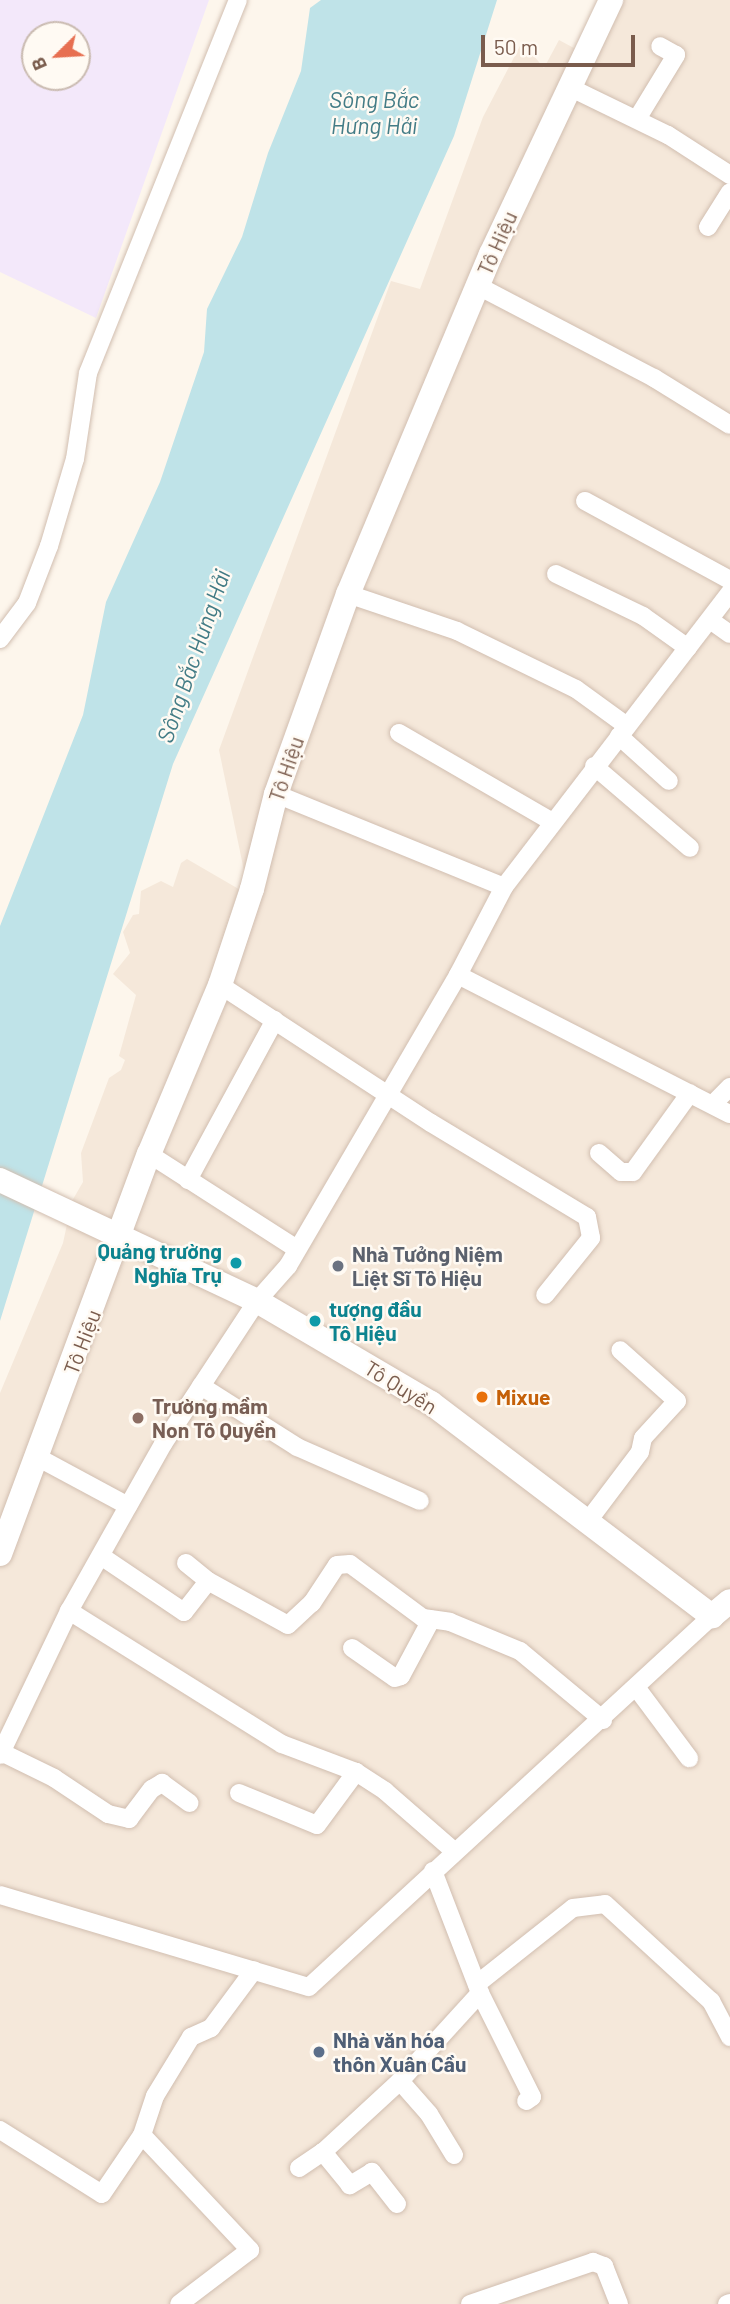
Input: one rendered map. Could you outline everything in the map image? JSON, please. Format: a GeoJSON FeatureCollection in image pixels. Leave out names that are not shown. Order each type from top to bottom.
{"type":"FeatureCollection","features":[{"type":"Feature","properties":{"kind":"main road","name":"Tô Hiệu"},"geometry":{"type":"LineString","coordinates":[[0,1554],[39,1458],[149,1154],[220,985],[252,889],[276,794],[348,594],[478,286],[611,0]]}},
{"type":"Feature","properties":{"kind":"main road","name":"Tô Quyền"},"geometry":{"type":"LineString","coordinates":[[0,1180],[89,1226],[257,1301],[431,1403],[588,1521],[721,1608]]}},
{"type":"Feature","properties":{"kind":"street"},"geometry":{"type":"LineString","coordinates":[[0,639],[27,603],[49,545],[75,459],[88,373],[238,0]]}},
{"type":"Feature","properties":{"kind":"street"},"geometry":{"type":"LineString","coordinates":[[637,119],[676,55],[660,46]]}},
{"type":"Feature","properties":{"kind":"street"},"geometry":{"type":"LineString","coordinates":[[569,87],[637,119],[730,175]]}},
{"type":"Feature","properties":{"kind":"street"},"geometry":{"type":"LineString","coordinates":[[708,227],[730,191]]}},
{"type":"Feature","properties":{"kind":"street"},"geometry":{"type":"LineString","coordinates":[[478,286],[654,378],[730,425]]}},
{"type":"Feature","properties":{"kind":"street"},"geometry":{"type":"LineString","coordinates":[[585,501],[730,580]]}},
{"type":"Feature","properties":{"kind":"street"},"geometry":{"type":"LineString","coordinates":[[556,574],[643,616],[688,648]]}},
{"type":"Feature","properties":{"kind":"street"},"geometry":{"type":"LineString","coordinates":[[190,1803],[162,1783],[152,1789],[129,1819],[108,1814],[54,1778],[1,1754],[69,1611],[128,1506],[201,1386],[257,1301],[274,1286],[297,1249],[458,975],[504,887],[594,766],[659,691],[730,592]]}},
{"type":"Feature","properties":{"kind":"street"},"geometry":{"type":"LineString","coordinates":[[348,594],[457,631],[576,689],[623,731],[669,781]]}},
{"type":"Feature","properties":{"kind":"street"},"geometry":{"type":"LineString","coordinates":[[710,620],[730,634]]}},
{"type":"Feature","properties":{"kind":"street"},"geometry":{"type":"LineString","coordinates":[[399,733],[551,821]]}},
{"type":"Feature","properties":{"kind":"street"},"geometry":{"type":"LineString","coordinates":[[594,766],[690,848]]}},
{"type":"Feature","properties":{"kind":"street"},"geometry":{"type":"LineString","coordinates":[[276,794],[504,887]]}},
{"type":"Feature","properties":{"kind":"street"},"geometry":{"type":"LineString","coordinates":[[458,975],[714,1103],[730,1114]]}},
{"type":"Feature","properties":{"kind":"street"},"geometry":{"type":"LineString","coordinates":[[220,985],[388,1096],[587,1217],[592,1238],[545,1294]]}},
{"type":"Feature","properties":{"kind":"street"},"geometry":{"type":"LineString","coordinates":[[188,1180],[275,1020]]}},
{"type":"Feature","properties":{"kind":"street"},"geometry":{"type":"LineString","coordinates":[[714,1103],[730,1087]]}},
{"type":"Feature","properties":{"kind":"street"},"geometry":{"type":"LineString","coordinates":[[598,1153],[621,1172],[633,1172],[690,1093]]}},
{"type":"Feature","properties":{"kind":"street"},"geometry":{"type":"LineString","coordinates":[[149,1154],[297,1249]]}},
{"type":"Feature","properties":{"kind":"street"},"geometry":{"type":"LineString","coordinates":[[588,1521],[640,1452],[643,1438],[677,1401],[620,1350]]}},
{"type":"Feature","properties":{"kind":"street"},"geometry":{"type":"LineString","coordinates":[[201,1386],[297,1447],[420,1501]]}},
{"type":"Feature","properties":{"kind":"street"},"geometry":{"type":"LineString","coordinates":[[39,1458],[128,1506]]}},
{"type":"Feature","properties":{"kind":"street"},"geometry":{"type":"LineString","coordinates":[[101,1556],[184,1612],[208,1581]]}},
{"type":"Feature","properties":{"kind":"street"},"geometry":{"type":"LineString","coordinates":[[186,1563],[208,1581],[288,1625],[345,1562],[366,1572],[415,1613],[431,1620],[450,1622],[520,1651],[603,1720]]}},
{"type":"Feature","properties":{"kind":"street"},"geometry":{"type":"LineString","coordinates":[[0,1895],[309,1987],[454,1851],[603,1720],[721,1608]]}},
{"type":"Feature","properties":{"kind":"street"},"geometry":{"type":"LineString","coordinates":[[69,1611],[282,1744],[356,1772],[386,1791],[454,1851]]}},
{"type":"Feature","properties":{"kind":"street"},"geometry":{"type":"LineString","coordinates":[[352,1648],[395,1678],[401,1676],[431,1620]]}},
{"type":"Feature","properties":{"kind":"street"},"geometry":{"type":"LineString","coordinates":[[636,1688],[690,1758]]}},
{"type":"Feature","properties":{"kind":"street"},"geometry":{"type":"LineString","coordinates":[[239,1793],[317,1825],[356,1772]]}},
{"type":"Feature","properties":{"kind":"street"},"geometry":{"type":"LineString","coordinates":[[433,1871],[479,1988],[533,2097],[526,2101]]}},
{"type":"Feature","properties":{"kind":"street"},"geometry":{"type":"LineString","coordinates":[[299,2168],[323,2152],[400,2081],[479,1988],[573,1908],[605,1903],[711,2001],[730,2038]]}},
{"type":"Feature","properties":{"kind":"street"},"geometry":{"type":"LineString","coordinates":[[0,2130],[102,2194],[142,2135],[155,2096],[191,2037],[211,2028],[254,1970]]}},
{"type":"Feature","properties":{"kind":"street"},"geometry":{"type":"LineString","coordinates":[[400,2081],[429,2114],[454,2155]]}},
{"type":"Feature","properties":{"kind":"street"},"geometry":{"type":"LineString","coordinates":[[142,2135],[250,2250],[179,2304]]}},
{"type":"Feature","properties":{"kind":"street"},"geometry":{"type":"LineString","coordinates":[[323,2152],[350,2185],[372,2172],[397,2204]]}},
{"type":"Feature","properties":{"kind":"street"},"geometry":{"type":"LineString","coordinates":[[470,2304],[593,2262],[604,2266],[620,2304]]}},
{"type":"Feature","properties":{"kind":"shaded area"},"geometry":{"type":"Polygon","coordinates":[[[0,0],[209,0],[96,318],[0,272],[0,0]]]}},
{"type":"Feature","properties":{"kind":"shaded area"},"geometry":{"type":"Polygon","coordinates":[[[611,0],[730,0],[730,2304],[0,2304],[0,1393],[63,1243],[72,1201],[83,1182],[81,1153],[109,1078],[121,1070],[125,1060],[119,1056],[136,995],[113,974],[130,953],[123,932],[133,915],[139,914],[141,891],[161,881],[173,887],[181,863],[187,859],[249,895],[219,750],[391,281],[420,289],[483,117],[522,42],[544,68],[559,40],[585,54],[611,0]]]}},
{"type":"Feature","properties":{"kind":"water","name":"Sông Bắc Hưng Hải"},"geometry":{"type":"Polygon","coordinates":[[[321,0],[497,0],[454,136],[173,764],[0,1321],[0,926],[83,715],[106,602],[160,482],[204,352],[207,309],[242,237],[268,153],[301,71],[310,8],[321,0]]]}},
{"type":"Feature","properties":{"kind":"place","name":"Quảng trường Nghĩa Trụ"},"geometry":{"type":"Point","coordinates":[236,1263]}},
{"type":"Feature","properties":{"kind":"place","name":"Nhà Tưởng Niệm Liệt Sĩ Tô Hiệu"},"geometry":{"type":"Point","coordinates":[338,1266]}},
{"type":"Feature","properties":{"kind":"place","name":"tượng đầu Tô Hiệu"},"geometry":{"type":"Point","coordinates":[315,1321]}},
{"type":"Feature","properties":{"kind":"place","name":"Mixue"},"geometry":{"type":"Point","coordinates":[482,1397]}},
{"type":"Feature","properties":{"kind":"place","name":"Trường mầm Non Tô Quyền"},"geometry":{"type":"Point","coordinates":[138,1418]}},
{"type":"Feature","properties":{"kind":"place","name":"Nhà văn hóa thôn Xuân Cầu"},"geometry":{"type":"Point","coordinates":[319,2052]}}]}
